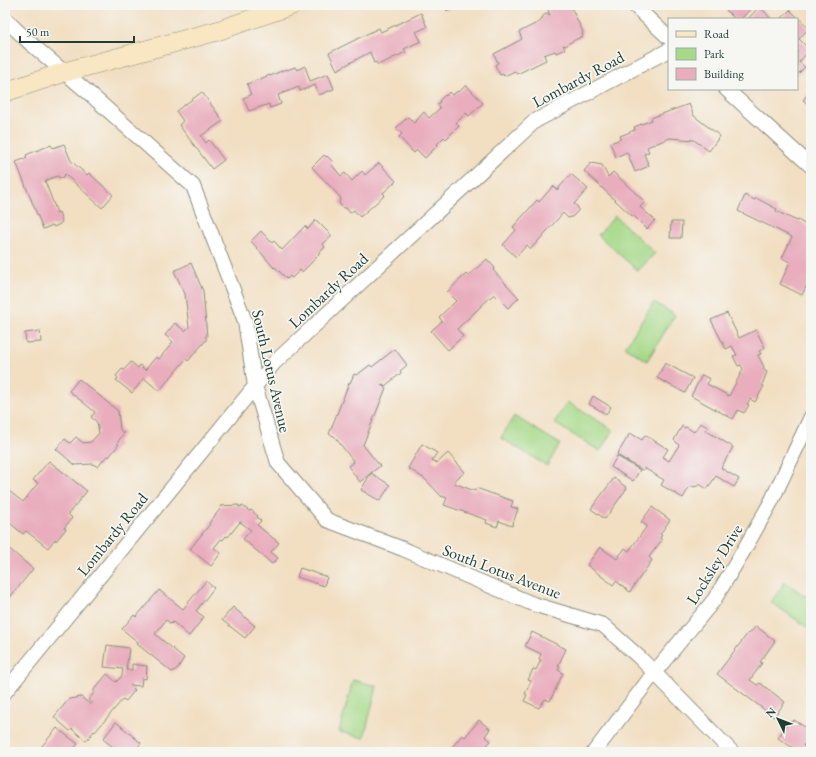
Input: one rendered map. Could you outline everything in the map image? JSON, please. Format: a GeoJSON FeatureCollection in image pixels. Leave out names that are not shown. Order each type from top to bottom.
{"type":"FeatureCollection","features":[{"type":"Feature","properties":{"kind":"street"},"geometry":{"type":"LineString","coordinates":[[5,92],[65,72],[217,30],[292,5]]}},
{"type":"Feature","properties":{"kind":"street"},"geometry":{"type":"LineString","coordinates":[[634,5],[668,37]]}},
{"type":"Feature","properties":{"kind":"street","name":"South Lotus Avenue"},"geometry":{"type":"LineString","coordinates":[[5,19],[30,43],[65,72],[193,186],[245,322],[255,386],[278,463],[327,520],[403,549],[533,604],[603,624],[732,752]]}},
{"type":"Feature","properties":{"kind":"street","name":"Lombardy Road"},"geometry":{"type":"LineString","coordinates":[[5,692],[274,363],[535,121],[668,51]]}},
{"type":"Feature","properties":{"kind":"street"},"geometry":{"type":"LineString","coordinates":[[727,90],[811,166]]}},
{"type":"Feature","properties":{"kind":"street","name":"Locksley Drive"},"geometry":{"type":"LineString","coordinates":[[594,752],[654,673],[714,600],[771,502],[811,417]]}},
{"type":"Feature","properties":{"kind":"green space"},"geometry":{"type":"Polygon","coordinates":[[[615,216],[655,253],[638,271],[598,235],[615,216]]]}},
{"type":"Feature","properties":{"kind":"green space"},"geometry":{"type":"Polygon","coordinates":[[[654,302],[675,315],[647,361],[625,347],[654,302]]]}},
{"type":"Feature","properties":{"kind":"green space"},"geometry":{"type":"Polygon","coordinates":[[[567,402],[613,430],[600,451],[554,423],[567,402]]]}},
{"type":"Feature","properties":{"kind":"green space"},"geometry":{"type":"Polygon","coordinates":[[[514,416],[560,444],[547,466],[501,438],[514,416]]]}},
{"type":"Feature","properties":{"kind":"green space"},"geometry":{"type":"Polygon","coordinates":[[[785,582],[811,600],[811,630],[771,602],[785,582]]]}},
{"type":"Feature","properties":{"kind":"green space"},"geometry":{"type":"Polygon","coordinates":[[[353,680],[377,686],[364,738],[339,732],[353,680]]]}},
{"type":"Feature","properties":{"kind":"building"},"geometry":{"type":"Polygon","coordinates":[[[443,5],[455,5],[447,11],[443,5]]]}},
{"type":"Feature","properties":{"kind":"building"},"geometry":{"type":"Polygon","coordinates":[[[548,5],[570,5],[583,32],[583,36],[566,46],[563,45],[565,49],[556,53],[555,51],[544,55],[546,60],[517,74],[515,71],[504,76],[503,74],[500,75],[495,65],[498,63],[494,54],[522,39],[519,32],[541,21],[543,16],[547,13],[550,15],[547,8],[548,5]]]}},
{"type":"Feature","properties":{"kind":"building"},"geometry":{"type":"Polygon","coordinates":[[[724,5],[754,5],[742,18],[734,18],[724,8],[724,5]]]}},
{"type":"Feature","properties":{"kind":"building"},"geometry":{"type":"Polygon","coordinates":[[[759,7],[770,18],[749,18],[759,7]]]}},
{"type":"Feature","properties":{"kind":"building"},"geometry":{"type":"Polygon","coordinates":[[[790,10],[809,28],[799,39],[810,50],[799,62],[805,67],[798,74],[798,18],[782,18],[790,10]]]}},
{"type":"Feature","properties":{"kind":"building"},"geometry":{"type":"Polygon","coordinates":[[[421,13],[427,27],[416,32],[421,41],[404,49],[406,52],[378,65],[376,62],[374,63],[370,52],[337,70],[329,53],[379,28],[381,32],[421,13]]]}},
{"type":"Feature","properties":{"kind":"building"},"geometry":{"type":"Polygon","coordinates":[[[305,66],[310,81],[328,74],[334,89],[319,95],[315,85],[300,91],[299,87],[278,95],[281,104],[270,108],[269,104],[249,111],[243,98],[251,95],[247,84],[286,69],[295,67],[297,70],[305,66]]]}},
{"type":"Feature","properties":{"kind":"building"},"geometry":{"type":"Polygon","coordinates":[[[466,85],[483,103],[469,116],[466,113],[456,123],[459,126],[446,139],[444,137],[425,158],[417,150],[414,153],[399,137],[402,134],[396,128],[408,117],[414,123],[424,112],[429,118],[440,108],[437,104],[445,95],[446,96],[449,92],[452,95],[458,91],[459,92],[466,85]]]}},
{"type":"Feature","properties":{"kind":"building"},"geometry":{"type":"Polygon","coordinates":[[[811,91],[811,107],[803,100],[811,91]]]}},
{"type":"Feature","properties":{"kind":"building"},"geometry":{"type":"Polygon","coordinates":[[[202,92],[223,121],[201,136],[206,143],[209,140],[224,160],[212,169],[179,125],[183,121],[176,111],[202,92]]]}},
{"type":"Feature","properties":{"kind":"building"},"geometry":{"type":"Polygon","coordinates":[[[689,104],[694,116],[720,136],[709,151],[694,140],[670,138],[647,147],[649,152],[644,154],[649,166],[635,172],[627,152],[616,157],[610,143],[621,139],[620,136],[635,130],[634,127],[652,120],[651,118],[689,104]]]}},
{"type":"Feature","properties":{"kind":"building"},"geometry":{"type":"Polygon","coordinates":[[[64,144],[71,161],[87,175],[89,173],[113,195],[102,208],[65,174],[64,177],[61,178],[57,176],[45,181],[57,213],[59,212],[62,221],[54,227],[53,225],[43,229],[16,162],[27,158],[26,155],[51,145],[53,148],[64,144]]]}},
{"type":"Feature","properties":{"kind":"building"},"geometry":{"type":"Polygon","coordinates":[[[324,155],[333,162],[331,164],[341,176],[345,173],[352,181],[362,171],[365,175],[379,163],[396,181],[383,193],[385,195],[360,217],[354,210],[350,213],[346,208],[343,208],[339,203],[341,198],[312,167],[324,155]]]}},
{"type":"Feature","properties":{"kind":"building"},"geometry":{"type":"Polygon","coordinates":[[[591,163],[602,165],[608,177],[613,172],[645,202],[640,207],[655,220],[647,229],[584,171],[591,163]]]}},
{"type":"Feature","properties":{"kind":"building"},"geometry":{"type":"Polygon","coordinates":[[[571,174],[588,189],[574,204],[578,207],[578,211],[572,217],[568,218],[563,213],[531,249],[527,245],[516,257],[503,245],[516,230],[513,227],[537,200],[539,202],[553,186],[557,190],[571,174]]]}},
{"type":"Feature","properties":{"kind":"building"},"geometry":{"type":"Polygon","coordinates":[[[745,195],[755,200],[756,198],[777,209],[776,211],[797,221],[798,220],[811,228],[811,276],[802,295],[780,284],[790,262],[782,258],[792,237],[738,211],[745,195]]]}},
{"type":"Feature","properties":{"kind":"building"},"geometry":{"type":"Polygon","coordinates":[[[316,220],[332,236],[323,244],[325,247],[318,254],[319,255],[302,272],[300,270],[292,278],[290,276],[287,279],[275,267],[274,268],[251,241],[261,231],[272,243],[274,241],[282,250],[305,226],[308,229],[316,220]]]}},
{"type":"Feature","properties":{"kind":"building"},"geometry":{"type":"Polygon","coordinates":[[[671,222],[682,222],[681,238],[670,238],[671,222]]]}},
{"type":"Feature","properties":{"kind":"building"},"geometry":{"type":"Polygon","coordinates":[[[487,259],[495,268],[493,270],[519,298],[508,308],[494,294],[457,329],[463,336],[448,350],[431,331],[442,321],[439,317],[456,301],[447,292],[466,274],[468,276],[487,259]]]}},
{"type":"Feature","properties":{"kind":"building"},"geometry":{"type":"Polygon","coordinates":[[[191,263],[203,291],[207,336],[205,337],[207,339],[188,361],[186,359],[159,391],[144,378],[132,393],[116,380],[118,378],[116,376],[122,369],[124,370],[131,362],[138,368],[140,365],[145,370],[156,357],[159,359],[173,342],[165,335],[175,323],[185,331],[189,327],[185,294],[174,271],[191,263]]]}},
{"type":"Feature","properties":{"kind":"building"},"geometry":{"type":"Polygon","coordinates":[[[727,313],[739,338],[756,330],[765,348],[759,351],[761,354],[758,355],[764,367],[763,369],[767,372],[762,385],[764,386],[755,402],[750,399],[747,404],[749,405],[744,413],[738,410],[733,419],[691,396],[702,375],[710,379],[707,384],[729,396],[743,369],[741,365],[738,366],[733,356],[737,355],[732,346],[726,349],[711,320],[727,313]]]}},
{"type":"Feature","properties":{"kind":"building"},"geometry":{"type":"Polygon","coordinates":[[[40,331],[41,342],[26,343],[25,333],[40,331]]]}},
{"type":"Feature","properties":{"kind":"building"},"geometry":{"type":"Polygon","coordinates":[[[395,349],[407,365],[400,371],[401,373],[385,386],[383,384],[381,385],[386,388],[363,445],[380,466],[360,482],[348,466],[354,462],[334,436],[329,434],[354,374],[357,375],[370,365],[372,367],[395,349]]]}},
{"type":"Feature","properties":{"kind":"building"},"geometry":{"type":"Polygon","coordinates":[[[665,363],[693,378],[685,393],[657,378],[665,363]]]}},
{"type":"Feature","properties":{"kind":"building"},"geometry":{"type":"Polygon","coordinates":[[[79,379],[118,411],[120,430],[124,433],[117,443],[119,444],[109,457],[108,456],[105,458],[98,467],[93,464],[75,465],[56,449],[65,439],[70,443],[76,437],[83,443],[91,442],[99,433],[97,422],[91,417],[95,412],[69,391],[79,379]]]}},
{"type":"Feature","properties":{"kind":"building"},"geometry":{"type":"Polygon","coordinates":[[[593,396],[611,407],[606,414],[589,404],[593,396]]]}},
{"type":"Feature","properties":{"kind":"building"},"geometry":{"type":"Polygon","coordinates":[[[700,423],[708,427],[705,430],[733,447],[721,468],[739,479],[734,487],[716,476],[707,489],[699,484],[698,486],[690,486],[683,498],[661,485],[664,480],[644,468],[642,470],[617,455],[630,433],[642,440],[645,435],[668,449],[663,457],[669,461],[679,445],[674,440],[682,426],[694,432],[700,423]]]}},
{"type":"Feature","properties":{"kind":"building"},"geometry":{"type":"Polygon","coordinates":[[[422,444],[437,453],[432,460],[437,463],[448,453],[465,472],[454,481],[456,484],[475,491],[476,488],[513,501],[511,507],[518,509],[512,526],[499,521],[497,527],[486,523],[487,520],[444,505],[447,498],[441,496],[425,479],[408,468],[422,444]]]}},
{"type":"Feature","properties":{"kind":"building"},"geometry":{"type":"Polygon","coordinates":[[[617,456],[640,470],[633,481],[611,467],[617,456]]]}},
{"type":"Feature","properties":{"kind":"building"},"geometry":{"type":"Polygon","coordinates":[[[49,461],[87,491],[68,514],[72,518],[64,528],[66,529],[48,548],[26,531],[23,534],[5,519],[5,495],[9,491],[23,502],[38,483],[33,480],[49,461]]]}},
{"type":"Feature","properties":{"kind":"building"},"geometry":{"type":"Polygon","coordinates":[[[371,473],[390,485],[380,501],[361,490],[371,473]]]}},
{"type":"Feature","properties":{"kind":"building"},"geometry":{"type":"Polygon","coordinates":[[[614,478],[627,488],[605,519],[591,509],[614,478]]]}},
{"type":"Feature","properties":{"kind":"building"},"geometry":{"type":"Polygon","coordinates":[[[239,505],[239,507],[243,506],[258,516],[257,517],[261,521],[257,525],[279,543],[271,552],[278,558],[272,564],[243,539],[251,530],[240,522],[228,537],[226,536],[223,540],[221,539],[214,548],[221,553],[211,566],[190,549],[210,524],[209,523],[221,508],[220,506],[239,505]]]}},
{"type":"Feature","properties":{"kind":"building"},"geometry":{"type":"Polygon","coordinates":[[[652,507],[670,520],[660,534],[662,535],[660,538],[662,540],[649,557],[652,560],[630,592],[616,581],[613,585],[587,565],[600,547],[617,559],[625,548],[629,551],[647,526],[641,522],[652,507]]]}},
{"type":"Feature","properties":{"kind":"building"},"geometry":{"type":"Polygon","coordinates":[[[5,545],[33,569],[7,601],[5,599],[5,545]]]}},
{"type":"Feature","properties":{"kind":"building"},"geometry":{"type":"Polygon","coordinates":[[[300,568],[327,577],[324,586],[297,577],[300,568]]]}},
{"type":"Feature","properties":{"kind":"building"},"geometry":{"type":"Polygon","coordinates":[[[206,581],[214,588],[196,611],[204,617],[189,636],[173,622],[171,624],[166,620],[155,634],[184,658],[178,668],[172,672],[137,644],[138,642],[122,629],[134,615],[136,617],[159,590],[183,609],[206,581]]]}},
{"type":"Feature","properties":{"kind":"building"},"geometry":{"type":"Polygon","coordinates":[[[233,607],[255,626],[245,638],[222,620],[233,607]]]}},
{"type":"Feature","properties":{"kind":"building"},"geometry":{"type":"Polygon","coordinates":[[[756,626],[775,641],[760,662],[762,663],[750,680],[757,685],[760,683],[785,702],[774,717],[717,674],[748,633],[749,634],[756,626]]]}},
{"type":"Feature","properties":{"kind":"building"},"geometry":{"type":"Polygon","coordinates":[[[532,632],[566,649],[558,666],[560,667],[558,670],[563,673],[550,701],[545,699],[539,708],[524,701],[527,695],[525,694],[531,681],[528,680],[533,669],[536,670],[541,660],[539,659],[541,654],[525,646],[532,632]]]}},
{"type":"Feature","properties":{"kind":"building"},"geometry":{"type":"Polygon","coordinates":[[[107,645],[129,648],[126,670],[132,670],[132,664],[147,666],[146,679],[142,678],[141,686],[130,685],[135,690],[126,701],[123,699],[86,741],[72,729],[70,731],[54,717],[69,699],[81,697],[91,705],[92,703],[88,700],[95,692],[93,691],[107,674],[116,682],[122,676],[123,669],[104,667],[107,645]]]}},
{"type":"Feature","properties":{"kind":"building"},"geometry":{"type":"Polygon","coordinates":[[[479,720],[490,729],[485,736],[491,741],[481,752],[448,752],[462,735],[465,737],[479,720]]]}},
{"type":"Feature","properties":{"kind":"building"},"geometry":{"type":"Polygon","coordinates":[[[794,720],[811,731],[811,734],[803,746],[811,752],[795,752],[796,750],[778,738],[789,722],[794,720]]]}},
{"type":"Feature","properties":{"kind":"building"},"geometry":{"type":"Polygon","coordinates":[[[116,722],[141,743],[134,752],[119,752],[103,739],[116,722]]]}},
{"type":"Feature","properties":{"kind":"building"},"geometry":{"type":"Polygon","coordinates":[[[57,728],[78,744],[71,752],[37,752],[57,728]]]}}]}
